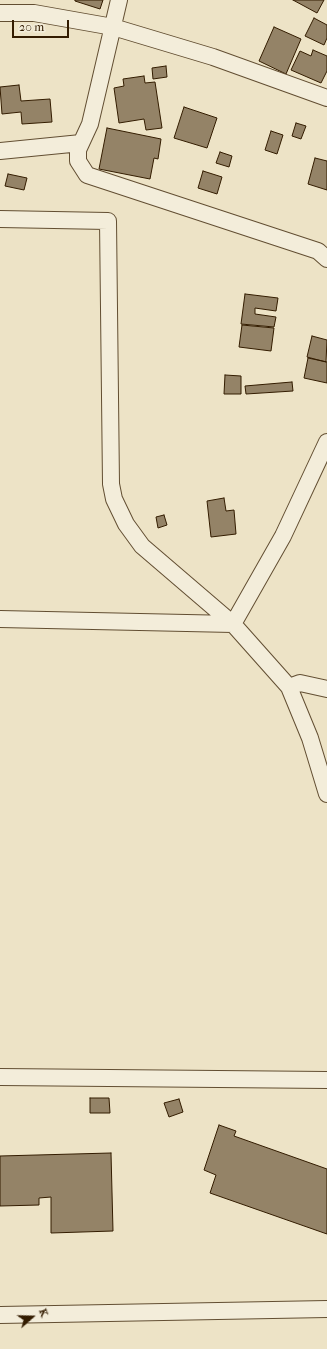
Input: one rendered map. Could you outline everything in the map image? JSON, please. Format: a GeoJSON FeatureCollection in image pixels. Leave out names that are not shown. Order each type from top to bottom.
{"type":"FeatureCollection","features":[{"type":"Feature","properties":{"kind":"street"},"geometry":{"type":"LineString","coordinates":[[119,0],[90,124],[78,150],[78,161],[87,175],[318,251],[327,259]]}},
{"type":"Feature","properties":{"kind":"street"},"geometry":{"type":"LineString","coordinates":[[0,13],[34,13],[113,27],[213,57],[327,98]]}},
{"type":"Feature","properties":{"kind":"street"},"geometry":{"type":"LineString","coordinates":[[0,151],[81,143]]}},
{"type":"Feature","properties":{"kind":"street"},"geometry":{"type":"LineString","coordinates":[[0,219],[108,221],[110,484],[114,499],[126,524],[142,546],[233,624],[289,688],[310,738],[327,794]]}},
{"type":"Feature","properties":{"kind":"street"},"geometry":{"type":"LineString","coordinates":[[233,624],[283,536],[327,442]]}},
{"type":"Feature","properties":{"kind":"street"},"geometry":{"type":"LineString","coordinates":[[0,619],[233,624]]}},
{"type":"Feature","properties":{"kind":"street"},"geometry":{"type":"LineString","coordinates":[[289,688],[300,683],[327,690]]}},
{"type":"Feature","properties":{"kind":"street"},"geometry":{"type":"LineString","coordinates":[[0,1077],[327,1080]]}},
{"type":"Feature","properties":{"kind":"street"},"geometry":{"type":"LineString","coordinates":[[0,1315],[327,1309]]}},
{"type":"Feature","properties":{"kind":"building"},"geometry":{"type":"Polygon","coordinates":[[[75,0],[103,0],[100,9],[75,0]]]}},
{"type":"Feature","properties":{"kind":"building"},"geometry":{"type":"Polygon","coordinates":[[[293,0],[324,0],[317,13],[293,0]]]}},
{"type":"Feature","properties":{"kind":"building"},"geometry":{"type":"Polygon","coordinates":[[[314,18],[327,25],[327,38],[324,45],[305,36],[314,18]]]}},
{"type":"Feature","properties":{"kind":"building"},"geometry":{"type":"Polygon","coordinates":[[[274,27],[301,39],[286,74],[259,61],[274,27]]]}},
{"type":"Feature","properties":{"kind":"building"},"geometry":{"type":"Polygon","coordinates":[[[313,50],[327,56],[327,71],[321,83],[291,70],[300,51],[311,56],[313,50]]]}},
{"type":"Feature","properties":{"kind":"building"},"geometry":{"type":"Polygon","coordinates":[[[166,66],[167,77],[153,79],[152,68],[166,66]]]}},
{"type":"Feature","properties":{"kind":"building"},"geometry":{"type":"Polygon","coordinates":[[[144,76],[145,83],[155,82],[162,128],[146,130],[144,119],[119,123],[114,88],[124,86],[123,79],[144,76]]]}},
{"type":"Feature","properties":{"kind":"building"},"geometry":{"type":"Polygon","coordinates":[[[19,85],[21,101],[50,99],[52,122],[22,124],[21,112],[2,114],[0,87],[19,85]]]}},
{"type":"Feature","properties":{"kind":"building"},"geometry":{"type":"Polygon","coordinates":[[[184,107],[217,118],[207,148],[174,138],[184,107]]]}},
{"type":"Feature","properties":{"kind":"building"},"geometry":{"type":"Polygon","coordinates":[[[296,123],[306,126],[301,139],[292,136],[296,123]]]}},
{"type":"Feature","properties":{"kind":"building"},"geometry":{"type":"Polygon","coordinates":[[[107,128],[161,139],[158,159],[154,158],[150,179],[99,169],[107,128]]]}},
{"type":"Feature","properties":{"kind":"building"},"geometry":{"type":"Polygon","coordinates":[[[271,131],[283,135],[277,154],[265,150],[271,131]]]}},
{"type":"Feature","properties":{"kind":"building"},"geometry":{"type":"Polygon","coordinates":[[[220,152],[232,156],[229,167],[216,163],[220,152]]]}},
{"type":"Feature","properties":{"kind":"building"},"geometry":{"type":"Polygon","coordinates":[[[315,158],[327,161],[327,190],[308,184],[315,158]]]}},
{"type":"Feature","properties":{"kind":"building"},"geometry":{"type":"Polygon","coordinates":[[[203,171],[222,177],[217,194],[198,188],[203,171]]]}},
{"type":"Feature","properties":{"kind":"building"},"geometry":{"type":"Polygon","coordinates":[[[8,174],[27,178],[24,190],[5,186],[8,174]]]}},
{"type":"Feature","properties":{"kind":"building"},"geometry":{"type":"Polygon","coordinates":[[[245,294],[278,298],[276,311],[255,308],[255,314],[276,317],[274,327],[241,324],[245,294]]]}},
{"type":"Feature","properties":{"kind":"building"},"geometry":{"type":"Polygon","coordinates":[[[242,325],[274,328],[271,351],[239,347],[242,325]]]}},
{"type":"Feature","properties":{"kind":"building"},"geometry":{"type":"Polygon","coordinates":[[[312,336],[327,340],[326,362],[307,357],[312,336]]]}},
{"type":"Feature","properties":{"kind":"building"},"geometry":{"type":"Polygon","coordinates":[[[308,358],[327,362],[327,383],[304,378],[308,358]]]}},
{"type":"Feature","properties":{"kind":"building"},"geometry":{"type":"Polygon","coordinates":[[[225,375],[241,376],[241,394],[224,394],[225,375]]]}},
{"type":"Feature","properties":{"kind":"building"},"geometry":{"type":"Polygon","coordinates":[[[292,382],[293,391],[246,394],[245,386],[292,382]]]}},
{"type":"Feature","properties":{"kind":"building"},"geometry":{"type":"Polygon","coordinates":[[[224,498],[226,511],[234,510],[236,534],[211,537],[207,501],[224,498]]]}},
{"type":"Feature","properties":{"kind":"building"},"geometry":{"type":"Polygon","coordinates":[[[164,515],[167,525],[158,528],[156,517],[164,515]]]}},
{"type":"Feature","properties":{"kind":"building"},"geometry":{"type":"Polygon","coordinates":[[[90,1098],[109,1098],[110,1113],[90,1113],[90,1098]]]}},
{"type":"Feature","properties":{"kind":"building"},"geometry":{"type":"Polygon","coordinates":[[[179,1099],[183,1112],[169,1117],[164,1103],[179,1099]]]}},
{"type":"Feature","properties":{"kind":"building"},"geometry":{"type":"Polygon","coordinates":[[[219,1125],[236,1131],[234,1136],[327,1169],[327,1234],[210,1193],[216,1175],[204,1170],[219,1125]]]}},
{"type":"Feature","properties":{"kind":"building"},"geometry":{"type":"Polygon","coordinates":[[[111,1153],[113,1231],[51,1233],[51,1197],[39,1198],[39,1205],[0,1206],[0,1156],[111,1153]]]}}]}
